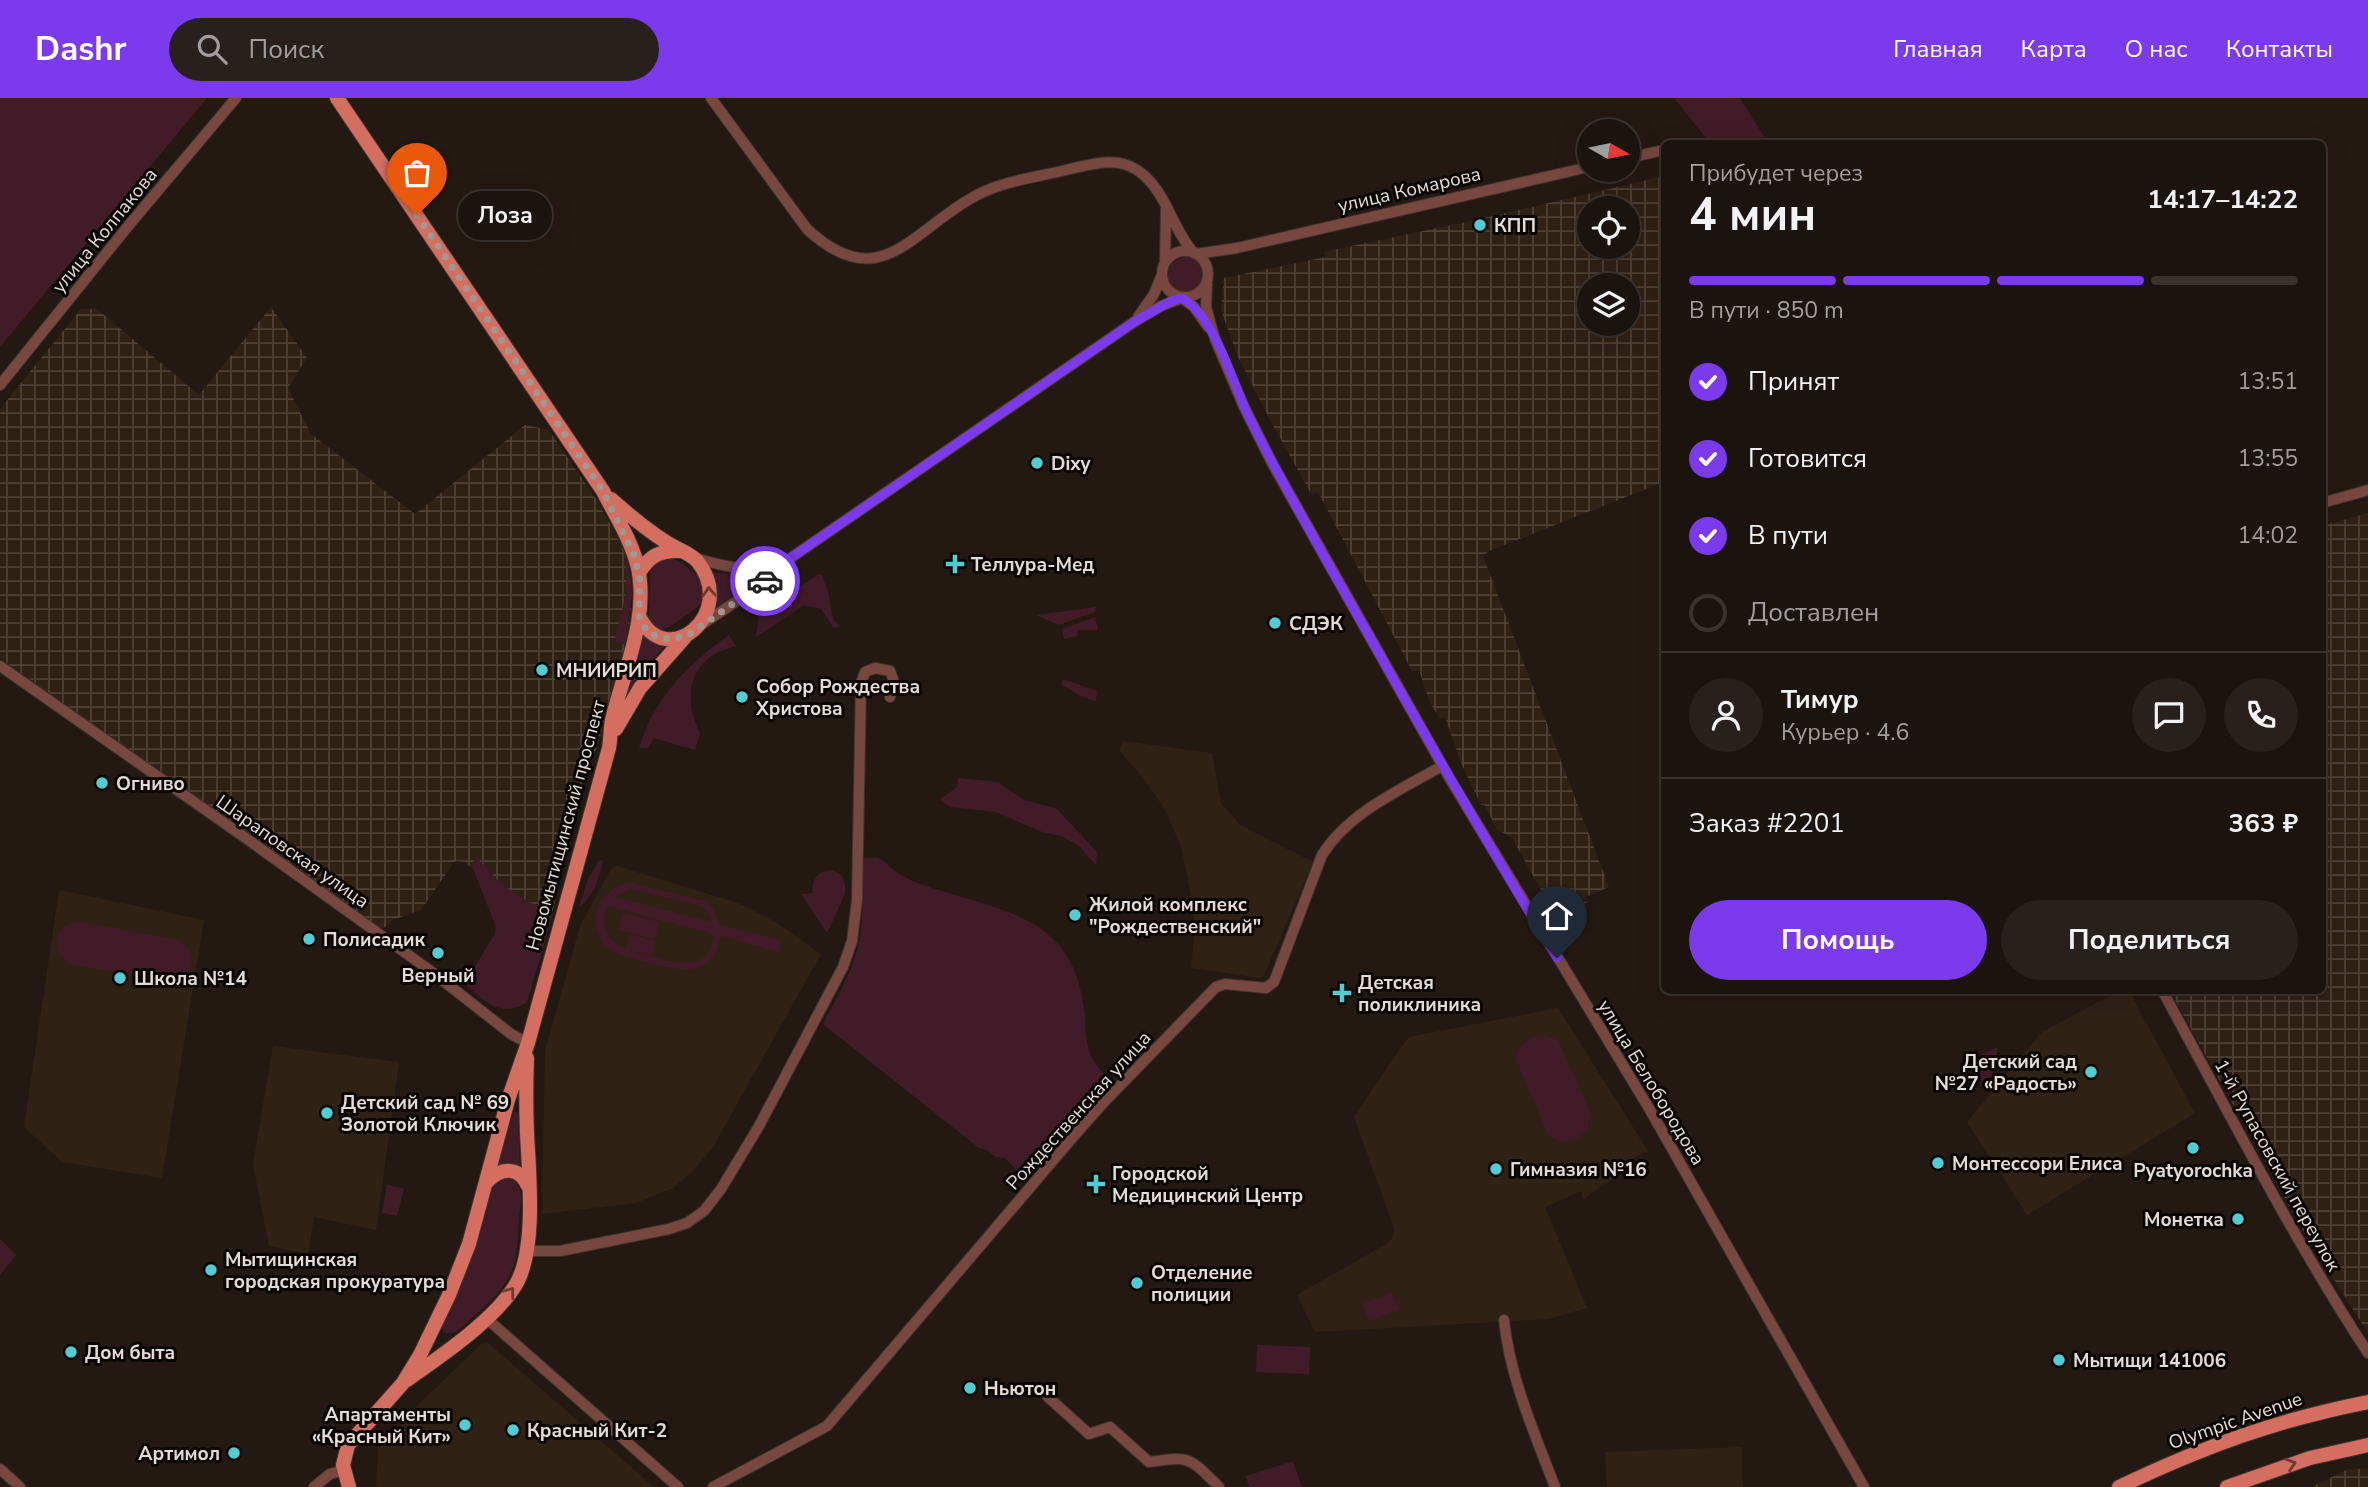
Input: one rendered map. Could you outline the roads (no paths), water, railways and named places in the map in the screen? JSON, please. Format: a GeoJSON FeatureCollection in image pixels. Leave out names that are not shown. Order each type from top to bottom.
{"type":"FeatureCollection","features":[{"type":"Feature","properties":{"kind":"main road","name":"Новомытищинский проспект"},"geometry":{"type":"LineString","coordinates":[[337,98],[603,491],[631,546],[639,573],[639,616],[612,718],[610,746],[528,1043],[508,1100],[468,1244],[435,1324],[403,1383]]}},
{"type":"Feature","properties":{"kind":"main road"},"geometry":{"type":"LineString","coordinates":[[603,491],[645,527],[695,558],[707,576],[711,590],[709,606],[692,631],[666,656],[635,696],[622,717],[610,746]]}},
{"type":"Feature","properties":{"kind":"main road"},"geometry":{"type":"LineString","coordinates":[[639,573],[645,562],[657,554],[681,551]]}},
{"type":"Feature","properties":{"kind":"main road"},"geometry":{"type":"LineString","coordinates":[[639,616],[650,634],[668,639],[692,631]]}},
{"type":"Feature","properties":{"kind":"main road","name":"Новомытищинский проспект"},"geometry":{"type":"LineString","coordinates":[[344,1470],[348,1445],[403,1383],[486,1318],[516,1285],[527,1251],[528,1043]]}},
{"type":"Feature","properties":{"kind":"main road"},"geometry":{"type":"LineString","coordinates":[[487,1182],[500,1171],[509,1170],[522,1175],[529,1187]]}},
{"type":"Feature","properties":{"kind":"main road"},"geometry":{"type":"LineString","coordinates":[[435,1324],[437,1332],[446,1339],[459,1340],[464,1337]]}},
{"type":"Feature","properties":{"kind":"main road","name":"Olympic Avenue"},"geometry":{"type":"LineString","coordinates":[[2119,1487],[2182,1457],[2243,1434],[2290,1419],[2365,1402]]}},
{"type":"Feature","properties":{"kind":"main road"},"geometry":{"type":"LineString","coordinates":[[2227,1487],[2253,1482],[2310,1458],[2368,1445]]}},
{"type":"Feature","properties":{"kind":"main road"},"geometry":{"type":"LineString","coordinates":[[344,1470],[349,1487]]}},
{"type":"Feature","properties":{"kind":"street","name":"улица Колпакова"},"geometry":{"type":"LineString","coordinates":[[0,385],[236,98]]}},
{"type":"Feature","properties":{"kind":"street"},"geometry":{"type":"LineString","coordinates":[[692,631],[753,590],[779,566],[1134,322],[1171,301],[1193,297],[1208,280],[1206,263],[1178,230],[1165,202],[1150,181],[1130,166],[1114,162],[1085,165],[994,187],[973,197],[890,254],[869,260],[852,258],[827,246],[807,229],[710,98]]}},
{"type":"Feature","properties":{"kind":"street"},"geometry":{"type":"LineString","coordinates":[[1640,155],[1661,151]]}},
{"type":"Feature","properties":{"kind":"street","name":"улица Комарова"},"geometry":{"type":"LineString","coordinates":[[1195,253],[1237,248],[1577,170]]}},
{"type":"Feature","properties":{"kind":"street"},"geometry":{"type":"LineString","coordinates":[[1134,322],[1154,294],[1162,275],[1167,238],[1165,202]]}},
{"type":"Feature","properties":{"kind":"street","name":"улица Комарова"},"geometry":{"type":"LineString","coordinates":[[1208,280],[1216,261],[1237,248]]}},
{"type":"Feature","properties":{"kind":"street"},"geometry":{"type":"LineString","coordinates":[[1165,263],[1177,252],[1195,253]]}},
{"type":"Feature","properties":{"kind":"street"},"geometry":{"type":"LineString","coordinates":[[1162,275],[1168,291],[1182,298]]}},
{"type":"Feature","properties":{"kind":"street","name":"улица Белобородова"},"geometry":{"type":"LineString","coordinates":[[1208,280],[1206,307],[1215,339],[1272,463],[1442,766],[1650,1110],[1866,1487]]}},
{"type":"Feature","properties":{"kind":"street","name":"улица Белобородова"},"geometry":{"type":"LineString","coordinates":[[1182,298],[1197,312],[1215,339]]}},
{"type":"Feature","properties":{"kind":"street"},"geometry":{"type":"LineString","coordinates":[[2326,502],[2368,490]]}},
{"type":"Feature","properties":{"kind":"street"},"geometry":{"type":"LineString","coordinates":[[695,558],[743,569],[779,566]]}},
{"type":"Feature","properties":{"kind":"street","name":"Шараповская улица"},"geometry":{"type":"LineString","coordinates":[[0,666],[247,839],[428,969],[511,1034],[528,1043]]}},
{"type":"Feature","properties":{"kind":"street"},"geometry":{"type":"LineString","coordinates":[[527,1251],[560,1251],[669,1229],[696,1217],[721,1189],[779,1091],[848,955],[857,900],[861,683],[865,673],[875,667],[890,671],[893,679],[890,697]]}},
{"type":"Feature","properties":{"kind":"street","name":"Рождественская улица"},"geometry":{"type":"LineString","coordinates":[[713,1487],[827,1426],[1106,1100],[1216,987],[1225,984],[1266,988],[1274,982],[1301,906],[1322,855],[1332,841],[1359,816],[1442,766]]}},
{"type":"Feature","properties":{"kind":"street","name":"1-й Рупасовский переулок"},"geometry":{"type":"LineString","coordinates":[[2164,994],[2284,1217],[2368,1353]]}},
{"type":"Feature","properties":{"kind":"street"},"geometry":{"type":"LineString","coordinates":[[486,1318],[678,1487]]}},
{"type":"Feature","properties":{"kind":"street"},"geometry":{"type":"LineString","coordinates":[[1504,1320],[1506,1347],[1524,1408],[1555,1487]]}},
{"type":"Feature","properties":{"kind":"street"},"geometry":{"type":"LineString","coordinates":[[1048,1396],[1089,1434],[1110,1427],[1149,1462],[1181,1457],[1193,1461],[1219,1487]]}},
{"type":"Feature","properties":{"kind":"street"},"geometry":{"type":"LineString","coordinates":[[0,1469],[20,1487]]}},
{"type":"Feature","properties":{"kind":"street"},"geometry":{"type":"LineString","coordinates":[[314,1487],[330,1474],[344,1470]]}},
{"type":"Feature","properties":{"kind":"place","name":"Лоза"},"geometry":{"type":"Point","coordinates":[417,215]}},
{"type":"Feature","properties":{"kind":"place","name":"КПП"},"geometry":{"type":"Point","coordinates":[1480,225]}},
{"type":"Feature","properties":{"kind":"place","name":"Dixy"},"geometry":{"type":"Point","coordinates":[1037,463]}},
{"type":"Feature","properties":{"kind":"place","name":"Теллура-Мед"},"geometry":{"type":"Point","coordinates":[955,564]}},
{"type":"Feature","properties":{"kind":"place","name":"СДЭК"},"geometry":{"type":"Point","coordinates":[1275,623]}},
{"type":"Feature","properties":{"kind":"place","name":"МНИИРИП"},"geometry":{"type":"Point","coordinates":[542,670]}},
{"type":"Feature","properties":{"kind":"place","name":"Собор Рождества Христова"},"geometry":{"type":"Point","coordinates":[742,697]}},
{"type":"Feature","properties":{"kind":"place","name":"Огниво"},"geometry":{"type":"Point","coordinates":[102,783]}},
{"type":"Feature","properties":{"kind":"place","name":"Жилой комплекс \"Рождественский\""},"geometry":{"type":"Point","coordinates":[1075,915]}},
{"type":"Feature","properties":{"kind":"place","name":"Полисадик"},"geometry":{"type":"Point","coordinates":[309,939]}},
{"type":"Feature","properties":{"kind":"place","name":"Верный"},"geometry":{"type":"Point","coordinates":[438,953]}},
{"type":"Feature","properties":{"kind":"place","name":"Школа №14"},"geometry":{"type":"Point","coordinates":[120,978]}},
{"type":"Feature","properties":{"kind":"place","name":"Детская поликлиника"},"geometry":{"type":"Point","coordinates":[1342,993]}},
{"type":"Feature","properties":{"kind":"place","name":"Детский сад №27 «Радость»"},"geometry":{"type":"Point","coordinates":[2091,1072]}},
{"type":"Feature","properties":{"kind":"place","name":"Детский сад № 69 Золотой Ключик"},"geometry":{"type":"Point","coordinates":[327,1113]}},
{"type":"Feature","properties":{"kind":"place","name":"Pyatyorochka"},"geometry":{"type":"Point","coordinates":[2193,1148]}},
{"type":"Feature","properties":{"kind":"place","name":"Монтессори Елиса"},"geometry":{"type":"Point","coordinates":[1938,1163]}},
{"type":"Feature","properties":{"kind":"place","name":"Гимназия №16"},"geometry":{"type":"Point","coordinates":[1496,1169]}},
{"type":"Feature","properties":{"kind":"place","name":"Городской Медицинский Центр"},"geometry":{"type":"Point","coordinates":[1096,1184]}},
{"type":"Feature","properties":{"kind":"place","name":"Монетка"},"geometry":{"type":"Point","coordinates":[2238,1219]}},
{"type":"Feature","properties":{"kind":"place","name":"Мытищинская городская прокуратура"},"geometry":{"type":"Point","coordinates":[211,1270]}},
{"type":"Feature","properties":{"kind":"place","name":"Отделение полиции"},"geometry":{"type":"Point","coordinates":[1137,1283]}},
{"type":"Feature","properties":{"kind":"place","name":"Дом быта"},"geometry":{"type":"Point","coordinates":[71,1352]}},
{"type":"Feature","properties":{"kind":"place","name":"Мытищи 141006"},"geometry":{"type":"Point","coordinates":[2059,1360]}},
{"type":"Feature","properties":{"kind":"place","name":"Ньютон"},"geometry":{"type":"Point","coordinates":[970,1388]}},
{"type":"Feature","properties":{"kind":"place","name":"Апартаменты «Красный Кит»"},"geometry":{"type":"Point","coordinates":[465,1425]}},
{"type":"Feature","properties":{"kind":"place","name":"Красный Кит-2"},"geometry":{"type":"Point","coordinates":[513,1430]}},
{"type":"Feature","properties":{"kind":"place","name":"Артимол"},"geometry":{"type":"Point","coordinates":[234,1453]}}]}
